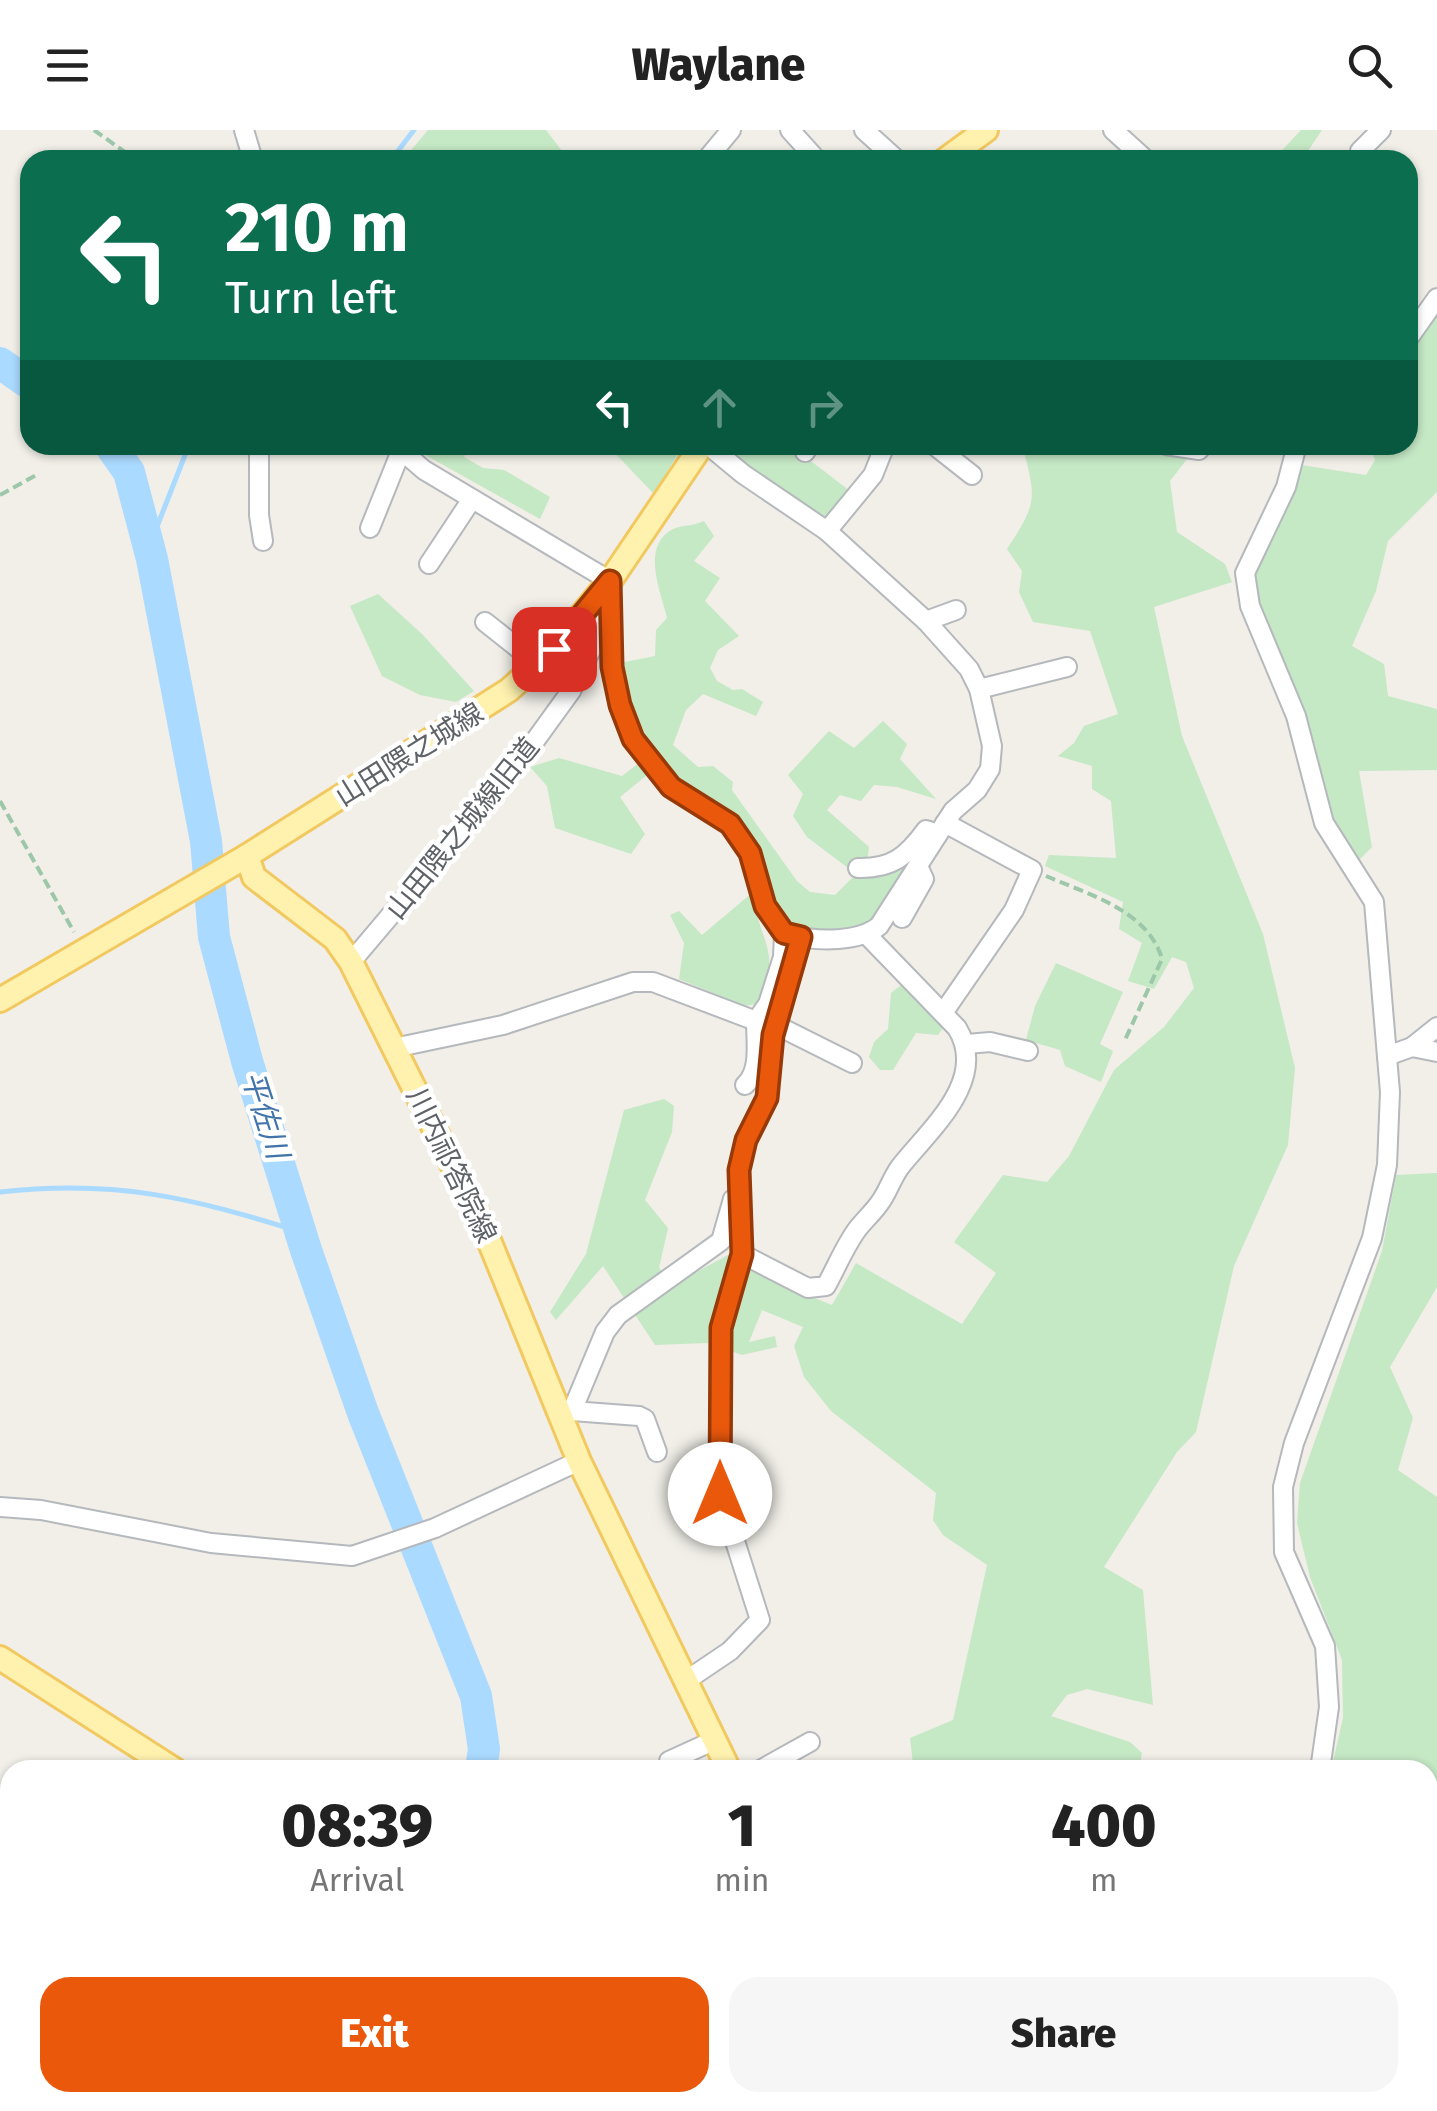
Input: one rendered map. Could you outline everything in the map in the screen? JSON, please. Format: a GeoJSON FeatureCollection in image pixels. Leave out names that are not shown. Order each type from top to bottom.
{"type":"FeatureCollection","features":[{"type":"Feature","properties":{"kind":"main road"},"geometry":{"type":"LineString","coordinates":[[959,150],[986,130]]}},
{"type":"Feature","properties":{"kind":"main road","name":"山田隈之城線"},"geometry":{"type":"LineString","coordinates":[[237,862],[510,690],[538,664],[610,581],[698,455]]}},
{"type":"Feature","properties":{"kind":"main road"},"geometry":{"type":"LineString","coordinates":[[0,1000],[237,862]]}},
{"type":"Feature","properties":{"kind":"main road","name":"川内祁答院線"},"geometry":{"type":"LineString","coordinates":[[237,862],[335,939],[351,962],[484,1228],[567,1415],[580,1461],[724,1760]]}},
{"type":"Feature","properties":{"kind":"main road"},"geometry":{"type":"LineString","coordinates":[[0,1658],[159,1760]]}},
{"type":"Feature","properties":{"kind":"street"},"geometry":{"type":"LineString","coordinates":[[714,150],[731,130]]}},
{"type":"Feature","properties":{"kind":"street"},"geometry":{"type":"LineString","coordinates":[[790,130],[808,150]]}},
{"type":"Feature","properties":{"kind":"street"},"geometry":{"type":"LineString","coordinates":[[864,130],[885,150]]}},
{"type":"Feature","properties":{"kind":"street"},"geometry":{"type":"LineString","coordinates":[[1113,130],[1135,150]]}},
{"type":"Feature","properties":{"kind":"street"},"geometry":{"type":"LineString","coordinates":[[1362,150],[1381,130]]}},
{"type":"Feature","properties":{"kind":"street"},"geometry":{"type":"LineString","coordinates":[[1418,325],[1437,298]]}},
{"type":"Feature","properties":{"kind":"street"},"geometry":{"type":"LineString","coordinates":[[259,455],[263,541]]}},
{"type":"Feature","properties":{"kind":"street"},"geometry":{"type":"LineString","coordinates":[[370,528],[396,455]]}},
{"type":"Feature","properties":{"kind":"street"},"geometry":{"type":"LineString","coordinates":[[406,455],[424,470],[610,581]]}},
{"type":"Feature","properties":{"kind":"street"},"geometry":{"type":"LineString","coordinates":[[608,616],[612,667],[633,739],[671,787],[730,824],[750,853],[765,906],[792,935],[867,935],[879,926],[953,811],[977,790],[990,769],[992,746],[979,689],[969,669],[926,622],[827,531],[718,455]]}},
{"type":"Feature","properties":{"kind":"street"},"geometry":{"type":"LineString","coordinates":[[827,531],[873,475],[881,455]]}},
{"type":"Feature","properties":{"kind":"street"},"geometry":{"type":"LineString","coordinates":[[947,455],[972,475]]}},
{"type":"Feature","properties":{"kind":"street"},"geometry":{"type":"LineString","coordinates":[[1295,455],[1286,487],[1245,573],[1247,590],[1250,606],[1296,716],[1324,824],[1374,902],[1387,1056],[1387,1166],[1372,1238],[1294,1442],[1283,1486],[1284,1552],[1325,1646],[1330,1707],[1322,1760]]}},
{"type":"Feature","properties":{"kind":"street"},"geometry":{"type":"LineString","coordinates":[[429,564],[472,499]]}},
{"type":"Feature","properties":{"kind":"street","name":"山田隈之城線旧道"},"geometry":{"type":"LineString","coordinates":[[351,962],[516,767],[572,691],[608,616],[610,581]]}},
{"type":"Feature","properties":{"kind":"street"},"geometry":{"type":"LineString","coordinates":[[926,622],[956,610]]}},
{"type":"Feature","properties":{"kind":"street"},"geometry":{"type":"LineString","coordinates":[[486,622],[538,664]]}},
{"type":"Feature","properties":{"kind":"street"},"geometry":{"type":"LineString","coordinates":[[979,689],[1067,667]]}},
{"type":"Feature","properties":{"kind":"street"},"geometry":{"type":"LineString","coordinates":[[858,868],[895,863],[910,852],[926,830],[942,829],[1032,870],[1014,910],[942,1013]]}},
{"type":"Feature","properties":{"kind":"street"},"geometry":{"type":"LineString","coordinates":[[902,918],[924,880],[918,866]]}},
{"type":"Feature","properties":{"kind":"street"},"geometry":{"type":"LineString","coordinates":[[745,1085],[755,1068],[756,1022],[768,1004],[792,935]]}},
{"type":"Feature","properties":{"kind":"street"},"geometry":{"type":"LineString","coordinates":[[658,1452],[645,1419],[567,1415],[605,1332],[618,1315],[720,1241],[746,1140],[767,1098],[792,935]]}},
{"type":"Feature","properties":{"kind":"street"},"geometry":{"type":"LineString","coordinates":[[742,1254],[808,1288],[826,1286],[855,1232],[880,1203],[899,1168],[930,1136],[967,1068],[967,1044],[867,935]]}},
{"type":"Feature","properties":{"kind":"street"},"geometry":{"type":"LineString","coordinates":[[394,1048],[503,1025],[634,982],[653,982],[756,1022]]}},
{"type":"Feature","properties":{"kind":"street"},"geometry":{"type":"LineString","coordinates":[[776,1025],[852,1063]]}},
{"type":"Feature","properties":{"kind":"street"},"geometry":{"type":"LineString","coordinates":[[1387,1056],[1412,1047],[1437,1027]]}},
{"type":"Feature","properties":{"kind":"street"},"geometry":{"type":"LineString","coordinates":[[967,1044],[990,1042],[1028,1051]]}},
{"type":"Feature","properties":{"kind":"street"},"geometry":{"type":"LineString","coordinates":[[1412,1047],[1437,1052]]}},
{"type":"Feature","properties":{"kind":"street"},"geometry":{"type":"LineString","coordinates":[[688,1680],[730,1651],[760,1620],[720,1494],[721,1328],[742,1254],[739,1170]]}},
{"type":"Feature","properties":{"kind":"street"},"geometry":{"type":"LineString","coordinates":[[0,1508],[41,1510],[211,1543],[352,1556],[435,1528],[580,1461]]}},
{"type":"Feature","properties":{"kind":"street"},"geometry":{"type":"LineString","coordinates":[[670,1760],[715,1740]]}},
{"type":"Feature","properties":{"kind":"street"},"geometry":{"type":"LineString","coordinates":[[778,1760],[810,1742]]}},
{"type":"Feature","properties":{"kind":"path"},"geometry":{"type":"LineString","coordinates":[[94,130],[122,150]]}},
{"type":"Feature","properties":{"kind":"path"},"geometry":{"type":"LineString","coordinates":[[0,494],[38,474]]}},
{"type":"Feature","properties":{"kind":"path"},"geometry":{"type":"LineString","coordinates":[[0,801],[85,950]]}},
{"type":"Feature","properties":{"kind":"path"},"geometry":{"type":"LineString","coordinates":[[1032,870],[1129,913],[1158,947],[1162,958],[1125,1040]]}},
{"type":"Feature","properties":{"kind":"green space"},"geometry":{"type":"Polygon","coordinates":[[[428,130],[546,130],[561,150],[411,150],[428,130]]]}},
{"type":"Feature","properties":{"kind":"green space"},"geometry":{"type":"Polygon","coordinates":[[[1301,130],[1322,130],[1309,150],[1282,150],[1301,130]]]}},
{"type":"Feature","properties":{"kind":"green space"},"geometry":{"type":"Polygon","coordinates":[[[1437,316],[1437,492],[1388,541],[1376,591],[1352,646],[1384,664],[1388,696],[1437,709],[1437,770],[1359,771],[1372,847],[1356,863],[1329,819],[1257,607],[1252,573],[1301,465],[1366,475],[1375,460],[1373,455],[1418,455],[1418,343],[1437,316]]]}},
{"type":"Feature","properties":{"kind":"green space"},"geometry":{"type":"Polygon","coordinates":[[[465,455],[483,468],[504,470],[550,497],[540,519],[427,456],[465,455]]]}},
{"type":"Feature","properties":{"kind":"green space"},"geometry":{"type":"Polygon","coordinates":[[[617,455],[677,455],[654,494],[617,455]]]}},
{"type":"Feature","properties":{"kind":"green space"},"geometry":{"type":"Polygon","coordinates":[[[728,455],[803,455],[850,491],[826,525],[728,455]]]}},
{"type":"Feature","properties":{"kind":"green space"},"geometry":{"type":"Polygon","coordinates":[[[1024,455],[1190,455],[1170,481],[1177,532],[1225,564],[1232,582],[1154,607],[1182,736],[1263,934],[1295,1068],[1288,1145],[1234,1266],[1196,1432],[1177,1452],[1104,1567],[1143,1590],[1153,1705],[1087,1689],[1067,1695],[1051,1716],[1130,1742],[1142,1753],[1141,1760],[913,1760],[910,1738],[953,1720],[987,1565],[943,1535],[933,1520],[936,1493],[831,1411],[804,1377],[794,1346],[803,1327],[762,1310],[749,1342],[775,1336],[777,1347],[742,1355],[708,1343],[655,1345],[603,1266],[556,1320],[550,1312],[586,1254],[624,1110],[664,1099],[674,1106],[672,1132],[645,1200],[668,1228],[659,1268],[674,1284],[728,1255],[774,1282],[832,1305],[856,1263],[962,1324],[996,1273],[954,1242],[1003,1175],[1047,1182],[1069,1156],[1114,1070],[1164,1027],[1194,988],[1186,962],[1172,957],[1154,989],[1128,981],[1142,943],[1119,929],[1123,902],[1045,866],[1049,855],[1116,858],[1111,801],[1092,789],[1092,766],[1058,756],[1074,743],[1084,726],[1118,714],[1090,631],[1033,622],[1019,592],[1022,571],[1007,549],[1029,510],[1030,478],[1024,455]]]}},
{"type":"Feature","properties":{"kind":"green space"},"geometry":{"type":"Polygon","coordinates":[[[704,521],[714,536],[694,561],[720,578],[705,601],[739,636],[718,650],[710,668],[717,681],[733,690],[742,689],[763,702],[756,716],[703,694],[686,710],[673,745],[698,767],[713,766],[733,782],[732,790],[797,881],[810,892],[835,895],[856,874],[807,837],[793,816],[803,794],[788,775],[829,731],[854,748],[883,721],[907,744],[900,759],[936,799],[897,787],[874,785],[861,801],[840,795],[827,810],[869,847],[867,864],[916,860],[867,931],[810,935],[787,929],[767,902],[753,850],[641,744],[622,693],[620,663],[655,656],[656,630],[667,618],[655,570],[657,546],[673,529],[704,521]]]}},
{"type":"Feature","properties":{"kind":"green space"},"geometry":{"type":"Polygon","coordinates":[[[378,594],[422,634],[474,691],[456,702],[420,695],[382,676],[350,606],[378,594]]]}},
{"type":"Feature","properties":{"kind":"green space"},"geometry":{"type":"Polygon","coordinates":[[[559,758],[622,776],[643,760],[652,771],[620,797],[645,834],[631,854],[555,828],[547,786],[530,767],[559,758]]]}},
{"type":"Feature","properties":{"kind":"green space"},"geometry":{"type":"Polygon","coordinates":[[[753,892],[769,973],[756,1004],[744,1006],[679,979],[684,943],[670,915],[679,911],[702,935],[753,892]]]}},
{"type":"Feature","properties":{"kind":"green space"},"geometry":{"type":"Polygon","coordinates":[[[1056,963],[1123,992],[1100,1044],[1113,1051],[1101,1082],[1065,1066],[1060,1050],[1026,1040],[1035,1006],[1056,963]]]}},
{"type":"Feature","properties":{"kind":"green space"},"geometry":{"type":"Polygon","coordinates":[[[901,985],[943,1028],[938,1035],[916,1033],[893,1070],[880,1070],[869,1057],[874,1042],[888,1029],[891,993],[901,985]]]}},
{"type":"Feature","properties":{"kind":"green space"},"geometry":{"type":"Polygon","coordinates":[[[1437,1173],[1437,1287],[1390,1367],[1413,1418],[1398,1470],[1437,1497],[1437,1760],[1333,1760],[1343,1718],[1342,1660],[1310,1577],[1297,1523],[1300,1483],[1382,1251],[1396,1175],[1437,1173]]]}},
{"type":"Feature","properties":{"kind":"waterway"},"geometry":{"type":"LineString","coordinates":[[399,150],[414,130]]}},
{"type":"Feature","properties":{"kind":"waterway","name":"平佐川"},"geometry":{"type":"LineString","coordinates":[[0,363],[20,377]]}},
{"type":"Feature","properties":{"kind":"waterway","name":"平佐川"},"geometry":{"type":"LineString","coordinates":[[117,455],[129,472],[152,559],[206,841],[214,937],[247,1061],[306,1250],[363,1413],[476,1696],[482,1760]]}},
{"type":"Feature","properties":{"kind":"waterway"},"geometry":{"type":"LineString","coordinates":[[149,547],[185,455]]}},
{"type":"Feature","properties":{"kind":"waterway"},"geometry":{"type":"LineString","coordinates":[[0,1192],[81,1188],[153,1194],[301,1232]]}},
{"type":"Feature","properties":{"kind":"route"},"geometry":{"type":"LineString","coordinates":[[554,649],[610,581],[612,667],[633,739],[671,787],[730,824],[750,853],[765,906],[784,933],[801,937],[773,1035],[767,1098],[746,1140],[739,1170],[742,1254],[721,1328],[720,1494]]}}]}
